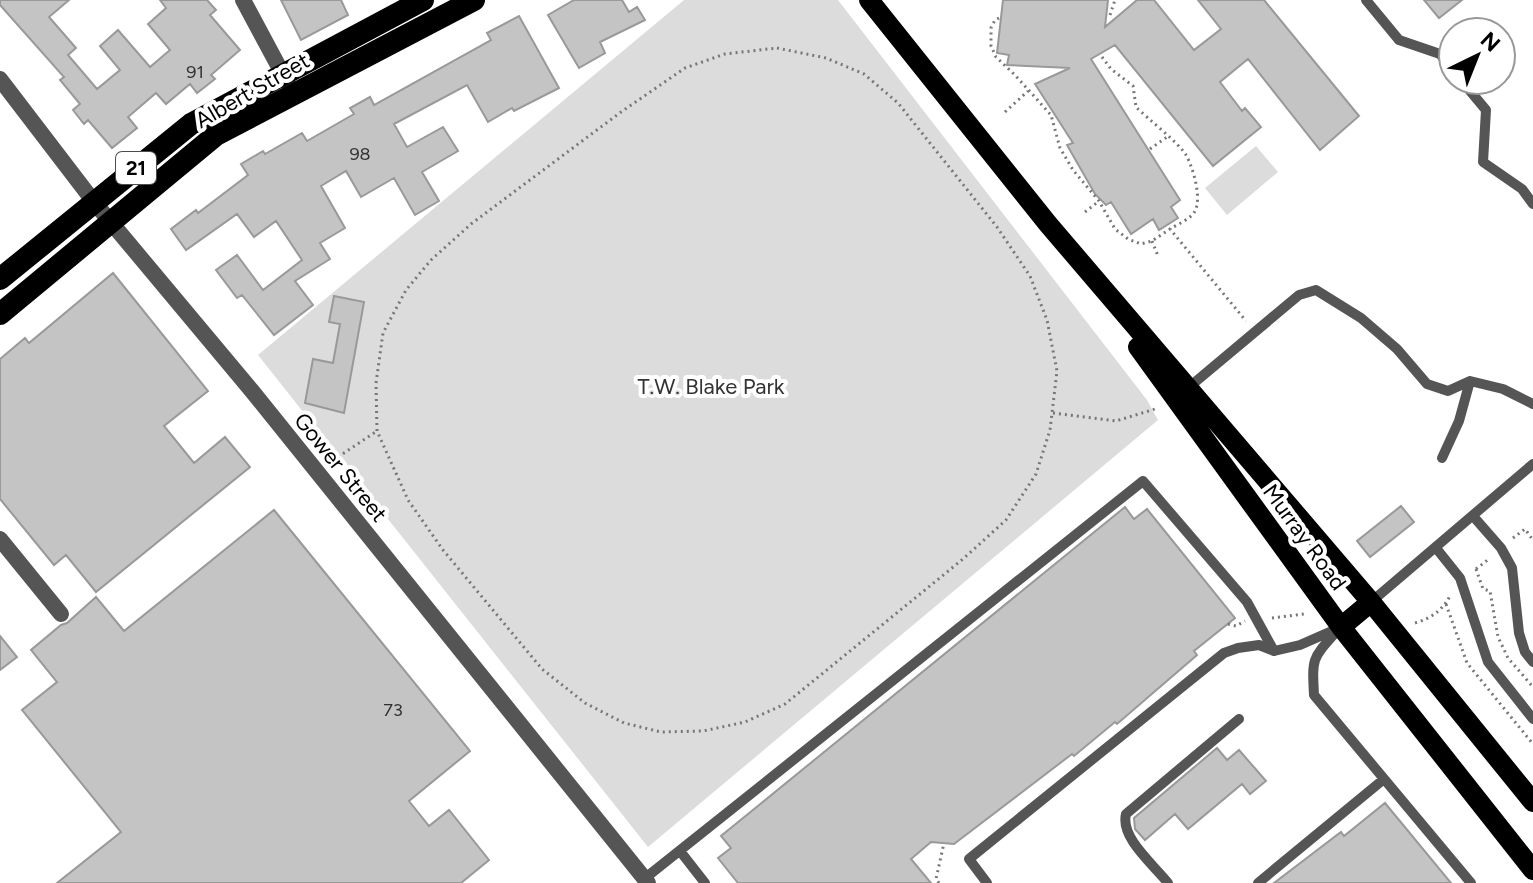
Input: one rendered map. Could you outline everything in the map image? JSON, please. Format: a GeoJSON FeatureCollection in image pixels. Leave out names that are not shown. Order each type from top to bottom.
{"type":"FeatureCollection","features":[{"type":"Feature","properties":{"kind":"highway","name":"Albert Street"},"geometry":{"type":"LineString","coordinates":[[0,279],[191,124],[423,0]]}},
{"type":"Feature","properties":{"kind":"highway","name":"Albert Street"},"geometry":{"type":"LineString","coordinates":[[0,314],[216,135],[474,0]]}},
{"type":"Feature","properties":{"kind":"main road","name":"Murray Road"},"geometry":{"type":"LineString","coordinates":[[877,3],[1048,224],[1341,627],[1533,870]]}},
{"type":"Feature","properties":{"kind":"main road","name":"Murray Road"},"geometry":{"type":"LineString","coordinates":[[1048,224],[1371,602],[1533,802]]}},
{"type":"Feature","properties":{"kind":"main road"},"geometry":{"type":"LineString","coordinates":[[1341,627],[1371,602]]}},
{"type":"Feature","properties":{"kind":"street"},"geometry":{"type":"LineString","coordinates":[[243,0],[294,94]]}},
{"type":"Feature","properties":{"kind":"street","name":"Gower Street"},"geometry":{"type":"LineString","coordinates":[[0,79],[94,202],[252,391],[646,881]]}},
{"type":"Feature","properties":{"kind":"street"},"geometry":{"type":"LineString","coordinates":[[0,539],[61,614]]}},
{"type":"Feature","properties":{"kind":"lane"},"geometry":{"type":"LineString","coordinates":[[1366,0],[1399,40],[1437,53]]}},
{"type":"Feature","properties":{"kind":"lane"},"geometry":{"type":"LineString","coordinates":[[1474,96],[1486,110],[1483,162],[1522,189],[1533,204]]}},
{"type":"Feature","properties":{"kind":"lane"},"geometry":{"type":"LineString","coordinates":[[1188,388],[1299,295],[1316,290],[1361,318],[1397,349],[1427,384],[1448,391],[1470,381],[1503,389],[1533,404]]}},
{"type":"Feature","properties":{"kind":"lane"},"geometry":{"type":"LineString","coordinates":[[1442,458],[1459,421],[1470,381]]}},
{"type":"Feature","properties":{"kind":"lane"},"geometry":{"type":"LineString","coordinates":[[1371,602],[1533,464]]}},
{"type":"Feature","properties":{"kind":"lane"},"geometry":{"type":"LineString","coordinates":[[646,881],[1143,481],[1247,602],[1274,651]]}},
{"type":"Feature","properties":{"kind":"lane"},"geometry":{"type":"LineString","coordinates":[[1473,516],[1501,548],[1512,568],[1519,633],[1525,652],[1533,662]]}},
{"type":"Feature","properties":{"kind":"lane"},"geometry":{"type":"LineString","coordinates":[[1436,548],[1461,581],[1488,662],[1533,719]]}},
{"type":"Feature","properties":{"kind":"lane"},"geometry":{"type":"LineString","coordinates":[[987,883],[969,859],[1224,653],[1259,645],[1274,651],[1300,645],[1341,627]]}},
{"type":"Feature","properties":{"kind":"lane"},"geometry":{"type":"LineString","coordinates":[[1341,627],[1315,655],[1314,695],[1471,883]]}},
{"type":"Feature","properties":{"kind":"lane"},"geometry":{"type":"LineString","coordinates":[[1168,883],[1133,841],[1125,827],[1126,814],[1239,719]]}},
{"type":"Feature","properties":{"kind":"lane"},"geometry":{"type":"LineString","coordinates":[[1258,883],[1384,779]]}},
{"type":"Feature","properties":{"kind":"lane"},"geometry":{"type":"LineString","coordinates":[[680,851],[705,883]]}},
{"type":"Feature","properties":{"kind":"path"},"geometry":{"type":"LineString","coordinates":[[1110,15],[1115,0]]}},
{"type":"Feature","properties":{"kind":"path"},"geometry":{"type":"LineString","coordinates":[[999,18],[991,28],[991,46],[996,57],[1051,115],[1060,148],[1073,170],[1099,201],[1115,229],[1141,244],[1152,241],[1192,215],[1198,201],[1186,154],[1136,107],[1133,86],[1111,69],[1102,57]]}},
{"type":"Feature","properties":{"kind":"path"},"geometry":{"type":"LineString","coordinates":[[777,48],[826,58],[864,74],[898,103],[997,227],[1030,276],[1047,320],[1057,371],[1052,413],[1036,474],[1006,520],[951,569],[785,704],[745,722],[703,731],[661,732],[624,723],[585,703],[542,669],[443,550],[408,500],[377,431],[376,383],[383,333],[406,290],[431,260],[471,224],[685,68],[725,54],[777,48]]}},
{"type":"Feature","properties":{"kind":"path"},"geometry":{"type":"LineString","coordinates":[[1005,112],[1028,91]]}},
{"type":"Feature","properties":{"kind":"path"},"geometry":{"type":"LineString","coordinates":[[1150,149],[1167,136]]}},
{"type":"Feature","properties":{"kind":"path"},"geometry":{"type":"LineString","coordinates":[[1085,212],[1099,201]]}},
{"type":"Feature","properties":{"kind":"path"},"geometry":{"type":"LineString","coordinates":[[1170,229],[1251,327]]}},
{"type":"Feature","properties":{"kind":"path"},"geometry":{"type":"LineString","coordinates":[[1152,241],[1158,256]]}},
{"type":"Feature","properties":{"kind":"path"},"geometry":{"type":"LineString","coordinates":[[1052,413],[1116,421],[1155,409]]}},
{"type":"Feature","properties":{"kind":"path"},"geometry":{"type":"LineString","coordinates":[[338,457],[377,431]]}},
{"type":"Feature","properties":{"kind":"path"},"geometry":{"type":"LineString","coordinates":[[1513,538],[1525,529],[1533,540]]}},
{"type":"Feature","properties":{"kind":"path"},"geometry":{"type":"LineString","coordinates":[[1470,574],[1489,559]]}},
{"type":"Feature","properties":{"kind":"path"},"geometry":{"type":"LineString","coordinates":[[1476,569],[1483,589],[1490,591],[1498,637],[1508,658],[1533,687]]}},
{"type":"Feature","properties":{"kind":"path"},"geometry":{"type":"LineString","coordinates":[[1415,623],[1429,619],[1446,604],[1454,588]]}},
{"type":"Feature","properties":{"kind":"path"},"geometry":{"type":"LineString","coordinates":[[939,883],[936,879],[944,843]]}},
{"type":"Feature","properties":{"kind":"green space","name":"T.W. Blake Park"},"geometry":{"type":"Polygon","coordinates":[[[684,0],[838,0],[1147,400],[1158,420],[648,847],[258,355],[684,0]]]}},
{"type":"Feature","properties":{"kind":"green space"},"geometry":{"type":"Polygon","coordinates":[[[1256,146],[1278,172],[1227,215],[1205,188],[1256,146]]]}},
{"type":"Feature","properties":{"kind":"building"},"geometry":{"type":"Polygon","coordinates":[[[0,0],[69,0],[49,17],[76,48],[68,55],[97,89],[120,70],[100,46],[118,30],[150,67],[170,50],[148,24],[166,8],[160,0],[207,0],[216,10],[210,15],[240,50],[211,75],[215,79],[197,93],[190,84],[166,104],[156,93],[128,117],[137,128],[112,148],[88,120],[84,124],[73,110],[80,104],[60,80],[64,77],[0,5],[0,0]]]}},
{"type":"Feature","properties":{"kind":"building"},"geometry":{"type":"Polygon","coordinates":[[[281,0],[341,0],[348,15],[301,40],[281,0]]]}},
{"type":"Feature","properties":{"kind":"building"},"geometry":{"type":"Polygon","coordinates":[[[574,0],[622,0],[629,12],[637,7],[645,20],[600,42],[605,53],[579,68],[548,15],[574,0]]]}},
{"type":"Feature","properties":{"kind":"building"},"geometry":{"type":"Polygon","coordinates":[[[1003,0],[1108,0],[1105,27],[1137,0],[1154,0],[1194,50],[1221,29],[1198,0],[1264,0],[1359,116],[1320,150],[1248,59],[1220,82],[1242,111],[1245,108],[1261,127],[1213,166],[1115,45],[1091,59],[1180,200],[1171,207],[1178,218],[1159,230],[1153,219],[1131,234],[1111,202],[1106,205],[1095,194],[1067,145],[1073,143],[1035,84],[1070,68],[1007,65],[1009,55],[997,53],[1003,0]]]}},
{"type":"Feature","properties":{"kind":"building"},"geometry":{"type":"Polygon","coordinates":[[[1424,0],[1462,0],[1442,16],[1437,16],[1424,0]]]}},
{"type":"Feature","properties":{"kind":"building"},"geometry":{"type":"Polygon","coordinates":[[[519,16],[559,88],[488,122],[467,85],[394,124],[407,147],[443,127],[458,151],[422,172],[439,201],[415,215],[394,178],[361,197],[346,171],[321,186],[345,228],[320,243],[330,259],[295,281],[313,305],[274,335],[242,295],[237,298],[216,270],[237,255],[263,290],[302,260],[276,221],[254,237],[237,214],[186,250],[171,229],[196,210],[198,213],[248,175],[241,164],[302,133],[307,141],[354,114],[350,108],[370,97],[374,105],[491,40],[487,33],[519,16]]]}},
{"type":"Feature","properties":{"kind":"building"},"geometry":{"type":"Polygon","coordinates":[[[113,273],[208,391],[164,426],[194,463],[225,437],[250,467],[96,592],[66,555],[54,565],[0,499],[0,359],[25,338],[29,343],[113,273]]]}},
{"type":"Feature","properties":{"kind":"building"},"geometry":{"type":"Polygon","coordinates":[[[334,296],[364,302],[344,413],[305,403],[313,359],[333,363],[340,324],[329,322],[334,296]]]}},
{"type":"Feature","properties":{"kind":"building"},"geometry":{"type":"Polygon","coordinates":[[[1401,506],[1414,522],[1370,557],[1357,541],[1401,506]]]}},
{"type":"Feature","properties":{"kind":"building"},"geometry":{"type":"Polygon","coordinates":[[[1125,507],[1134,519],[1147,509],[1235,618],[1194,651],[1197,655],[1117,724],[1115,722],[954,844],[931,842],[911,859],[931,883],[738,883],[718,858],[731,848],[721,836],[1125,507]]]}},
{"type":"Feature","properties":{"kind":"building"},"geometry":{"type":"Polygon","coordinates":[[[274,510],[470,751],[409,801],[429,826],[449,810],[489,860],[461,883],[57,883],[121,832],[22,710],[57,682],[31,650],[96,597],[124,631],[274,510]]]}},
{"type":"Feature","properties":{"kind":"building"},"geometry":{"type":"Polygon","coordinates":[[[0,636],[17,657],[0,670],[0,636]]]}},
{"type":"Feature","properties":{"kind":"building"},"geometry":{"type":"Polygon","coordinates":[[[1217,748],[1227,760],[1239,750],[1266,781],[1250,794],[1242,784],[1188,829],[1175,814],[1145,840],[1135,829],[1134,818],[1217,748]]]}},
{"type":"Feature","properties":{"kind":"building"},"geometry":{"type":"Polygon","coordinates":[[[1385,803],[1451,883],[1274,883],[1341,832],[1344,836],[1385,803]]]}}]}
